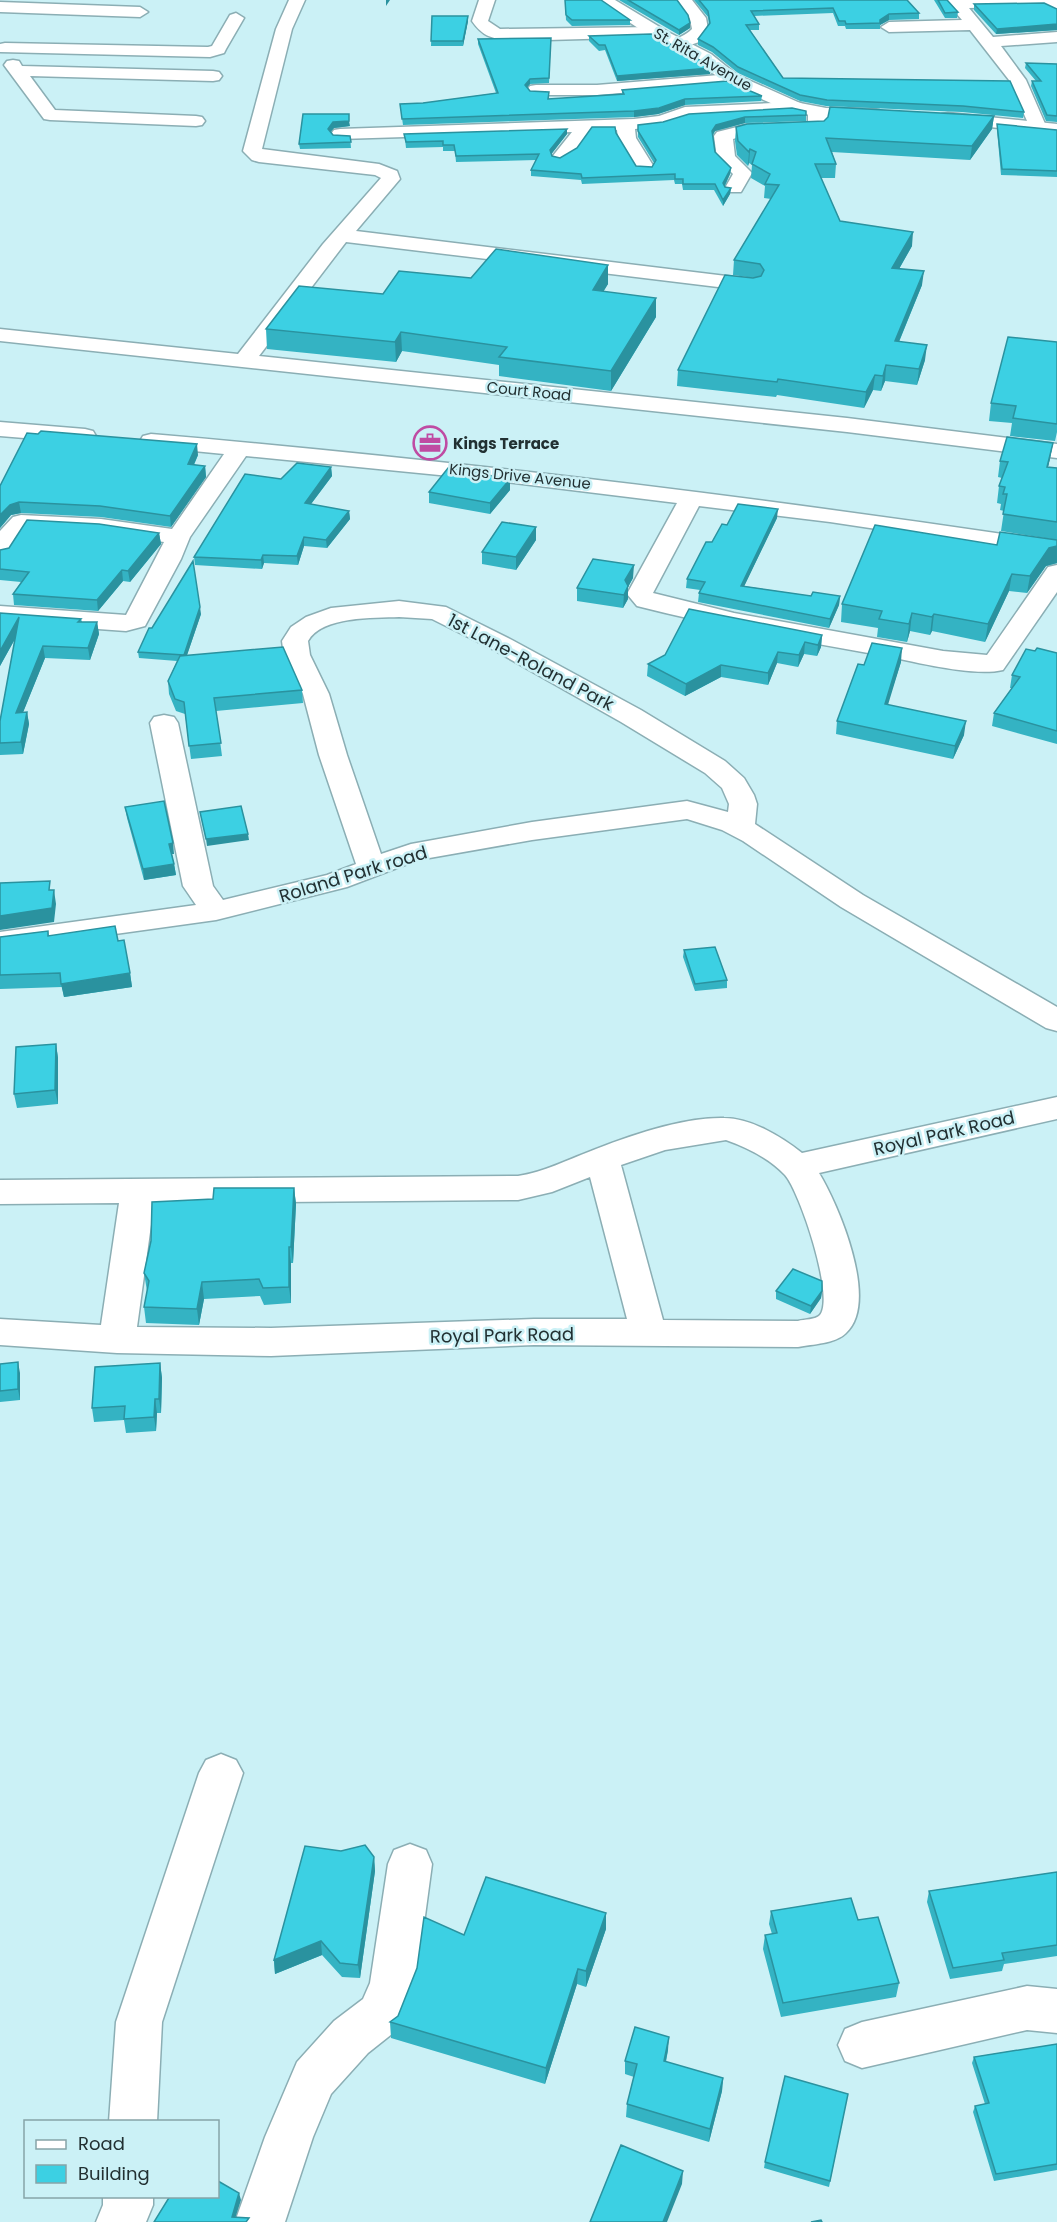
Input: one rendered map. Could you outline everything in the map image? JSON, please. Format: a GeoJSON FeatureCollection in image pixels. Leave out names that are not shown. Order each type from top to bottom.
{"type":"FeatureCollection","features":[{"type":"Feature","properties":{"kind":"street"},"geometry":{"type":"LineString","coordinates":[[244,361],[341,236],[391,179],[390,175],[379,170],[259,156],[252,152],[284,29],[297,0]]}},
{"type":"Feature","properties":{"kind":"street"},"geometry":{"type":"LineString","coordinates":[[487,0],[480,21],[487,30],[496,34],[539,36],[655,32]]}},
{"type":"Feature","properties":{"kind":"street","name":"St. Rita Avenue"},"geometry":{"type":"LineString","coordinates":[[604,0],[655,32],[705,58],[731,79],[795,107],[817,112],[885,115]]}},
{"type":"Feature","properties":{"kind":"street"},"geometry":{"type":"LineString","coordinates":[[679,44],[693,38],[700,29],[698,18],[683,0]]}},
{"type":"Feature","properties":{"kind":"street"},"geometry":{"type":"LineString","coordinates":[[954,2],[1048,1],[1057,8]]}},
{"type":"Feature","properties":{"kind":"street"},"geometry":{"type":"LineString","coordinates":[[954,2],[972,26],[989,42],[1017,80],[1037,126]]}},
{"type":"Feature","properties":{"kind":"street"},"geometry":{"type":"LineString","coordinates":[[0,8],[140,12]]}},
{"type":"Feature","properties":{"kind":"street"},"geometry":{"type":"LineString","coordinates":[[5,48],[210,52],[218,50],[236,18]]}},
{"type":"Feature","properties":{"kind":"street"},"geometry":{"type":"LineString","coordinates":[[890,27],[972,26]]}},
{"type":"Feature","properties":{"kind":"street"},"geometry":{"type":"LineString","coordinates":[[0,31],[10,67],[50,116],[196,121]]}},
{"type":"Feature","properties":{"kind":"street"},"geometry":{"type":"LineString","coordinates":[[989,42],[1057,38]]}},
{"type":"Feature","properties":{"kind":"street"},"geometry":{"type":"LineString","coordinates":[[10,67],[213,76]]}},
{"type":"Feature","properties":{"kind":"street"},"geometry":{"type":"LineString","coordinates":[[536,90],[597,90],[731,79]]}},
{"type":"Feature","properties":{"kind":"street"},"geometry":{"type":"LineString","coordinates":[[340,134],[626,124],[662,121],[684,112],[795,107]]}},
{"type":"Feature","properties":{"kind":"street"},"geometry":{"type":"LineString","coordinates":[[734,189],[743,173],[726,158],[723,136],[753,129],[817,128],[817,112]]}},
{"type":"Feature","properties":{"kind":"street"},"geometry":{"type":"LineString","coordinates":[[929,117],[1057,129]]}},
{"type":"Feature","properties":{"kind":"street"},"geometry":{"type":"LineString","coordinates":[[626,124],[627,138],[645,167]]}},
{"type":"Feature","properties":{"kind":"street"},"geometry":{"type":"LineString","coordinates":[[561,157],[583,130],[582,125]]}},
{"type":"Feature","properties":{"kind":"street"},"geometry":{"type":"LineString","coordinates":[[341,236],[751,285]]}},
{"type":"Feature","properties":{"kind":"street","name":"Court Road"},"geometry":{"type":"LineString","coordinates":[[0,335],[870,427],[1057,451]]}},
{"type":"Feature","properties":{"kind":"street"},"geometry":{"type":"LineString","coordinates":[[0,429],[103,437]]}},
{"type":"Feature","properties":{"kind":"street","name":"Kings Drive Avenue"},"geometry":{"type":"LineString","coordinates":[[126,439],[452,468],[693,498]]}},
{"type":"Feature","properties":{"kind":"street"},"geometry":{"type":"LineString","coordinates":[[0,614],[126,623],[136,621],[169,560],[178,537],[240,448]]}},
{"type":"Feature","properties":{"kind":"street"},"geometry":{"type":"LineString","coordinates":[[1057,549],[830,515],[693,498],[684,510],[640,594],[646,601],[734,621],[943,659],[993,664],[1057,572]]}},
{"type":"Feature","properties":{"kind":"street"},"geometry":{"type":"LineString","coordinates":[[0,553],[14,528],[21,522],[101,526],[178,537]]}},
{"type":"Feature","properties":{"kind":"street","name":"1st Lane-Roland Park"},"geometry":{"type":"LineString","coordinates":[[371,867],[333,755],[316,694],[297,655],[295,642],[300,632],[315,622],[340,613],[399,609],[437,612],[503,645],[640,721],[715,767],[734,784],[740,795],[743,804],[740,826]]}},
{"type":"Feature","properties":{"kind":"street"},"geometry":{"type":"LineString","coordinates":[[164,723],[198,886],[216,911]]}},
{"type":"Feature","properties":{"kind":"street","name":"Roland Park road"},"geometry":{"type":"LineString","coordinates":[[0,941],[216,911],[337,881],[411,853],[532,831],[687,810],[704,813],[740,826],[851,901],[1057,1021]]}},
{"type":"Feature","properties":{"kind":"street","name":"Royal Park Road"},"geometry":{"type":"LineString","coordinates":[[796,1166],[1057,1108]]}},
{"type":"Feature","properties":{"kind":"street","name":"Royal Park Road"},"geometry":{"type":"LineString","coordinates":[[0,1192],[518,1188],[538,1185],[602,1159],[685,1134],[726,1130],[754,1139],[781,1154],[796,1166],[810,1184],[817,1200],[842,1286],[836,1321],[826,1328],[798,1334],[534,1332],[271,1342],[117,1340],[0,1332]]}},
{"type":"Feature","properties":{"kind":"street"},"geometry":{"type":"LineString","coordinates":[[602,1159],[649,1333]]}},
{"type":"Feature","properties":{"kind":"street"},"geometry":{"type":"LineString","coordinates":[[117,1340],[138,1192]]}},
{"type":"Feature","properties":{"kind":"street"},"geometry":{"type":"LineString","coordinates":[[133,2120],[139,2022],[221,1773]]}},
{"type":"Feature","properties":{"kind":"street"},"geometry":{"type":"LineString","coordinates":[[260,2222],[288,2137],[314,2078],[351,2037],[380,2014],[393,1983],[410,1864]]}},
{"type":"Feature","properties":{"kind":"street"},"geometry":{"type":"LineString","coordinates":[[862,2045],[1027,2008],[1057,2011]]}},
{"type":"Feature","properties":{"kind":"street"},"geometry":{"type":"LineString","coordinates":[[121,2222],[128,2205],[128,2198]]}},
{"type":"Feature","properties":{"kind":"building"},"geometry":{"type":"Polygon","coordinates":[[[565,0],[601,0],[630,20],[572,20],[566,15],[565,0]]]}},
{"type":"Feature","properties":{"kind":"building"},"geometry":{"type":"Polygon","coordinates":[[[628,0],[677,0],[688,15],[690,23],[679,30],[628,0]]]}},
{"type":"Feature","properties":{"kind":"building"},"geometry":{"type":"Polygon","coordinates":[[[699,0],[907,0],[919,13],[889,14],[880,20],[880,23],[846,24],[845,21],[839,21],[833,8],[751,11],[759,24],[746,25],[783,78],[1010,81],[1024,112],[963,106],[827,100],[800,95],[738,67],[713,47],[698,39],[710,23],[708,11],[699,0]]]}},
{"type":"Feature","properties":{"kind":"building"},"geometry":{"type":"Polygon","coordinates":[[[938,0],[947,0],[958,12],[945,13],[938,0]]]}},
{"type":"Feature","properties":{"kind":"building"},"geometry":{"type":"Polygon","coordinates":[[[1044,3],[1057,9],[1057,24],[997,29],[974,4],[1044,3]]]}},
{"type":"Feature","properties":{"kind":"building"},"geometry":{"type":"Polygon","coordinates":[[[432,16],[468,16],[463,41],[431,41],[432,16]]]}},
{"type":"Feature","properties":{"kind":"building"},"geometry":{"type":"Polygon","coordinates":[[[651,34],[698,59],[710,68],[617,76],[605,45],[599,45],[589,36],[651,34]]]}},
{"type":"Feature","properties":{"kind":"building"},"geometry":{"type":"Polygon","coordinates":[[[551,38],[549,78],[530,79],[525,85],[530,91],[549,92],[548,99],[624,94],[622,90],[727,81],[762,96],[685,99],[659,108],[634,111],[402,119],[400,104],[498,93],[478,39],[551,38]]]}},
{"type":"Feature","properties":{"kind":"building"},"geometry":{"type":"Polygon","coordinates":[[[1026,63],[1057,64],[1057,116],[1047,115],[1032,81],[1041,81],[1026,63]]]}},
{"type":"Feature","properties":{"kind":"building"},"geometry":{"type":"Polygon","coordinates":[[[830,107],[994,116],[972,146],[826,138],[836,164],[815,164],[840,221],[913,232],[892,268],[924,271],[895,341],[927,345],[919,369],[886,365],[883,376],[875,375],[866,392],[778,379],[777,382],[678,370],[725,275],[753,278],[761,276],[764,270],[760,264],[734,260],[779,185],[765,184],[770,174],[752,164],[756,152],[750,149],[749,152],[738,141],[736,127],[747,124],[824,121],[828,117],[830,107]]]}},
{"type":"Feature","properties":{"kind":"building"},"geometry":{"type":"Polygon","coordinates":[[[792,108],[806,111],[806,115],[745,117],[716,125],[712,131],[715,152],[731,168],[723,183],[725,187],[731,188],[723,200],[715,184],[683,184],[683,179],[675,179],[675,174],[582,178],[581,174],[531,170],[539,154],[456,156],[454,145],[443,145],[443,141],[406,142],[404,134],[567,129],[550,150],[552,156],[560,158],[577,148],[592,127],[615,127],[616,133],[636,166],[652,167],[656,160],[638,131],[638,125],[663,122],[689,114],[792,108]]]}},
{"type":"Feature","properties":{"kind":"building"},"geometry":{"type":"Polygon","coordinates":[[[303,114],[349,114],[349,121],[333,122],[328,129],[333,135],[350,136],[351,142],[299,144],[303,114]]]}},
{"type":"Feature","properties":{"kind":"building"},"geometry":{"type":"Polygon","coordinates":[[[997,124],[1057,130],[1057,171],[1002,169],[997,124]]]}},
{"type":"Feature","properties":{"kind":"building"},"geometry":{"type":"Polygon","coordinates":[[[496,249],[608,265],[593,290],[656,298],[611,371],[499,357],[507,347],[401,332],[395,342],[266,329],[299,286],[383,294],[399,271],[471,278],[496,249]]]}},
{"type":"Feature","properties":{"kind":"building"},"geometry":{"type":"Polygon","coordinates":[[[1008,337],[1057,342],[1057,424],[1013,418],[1016,406],[991,403],[1008,337]]]}},
{"type":"Feature","properties":{"kind":"building"},"geometry":{"type":"Polygon","coordinates":[[[41,431],[197,444],[188,464],[205,466],[170,516],[100,506],[19,502],[10,505],[0,515],[0,486],[27,433],[38,434],[41,431]]]}},
{"type":"Feature","properties":{"kind":"building"},"geometry":{"type":"Polygon","coordinates":[[[1007,437],[1053,443],[1047,467],[1057,468],[1057,522],[1003,514],[1007,494],[1003,494],[1005,487],[999,486],[1008,462],[1000,461],[1007,437]]]}},
{"type":"Feature","properties":{"kind":"building"},"geometry":{"type":"Polygon","coordinates":[[[297,463],[331,467],[305,503],[349,511],[326,540],[304,537],[297,556],[263,555],[261,560],[194,557],[245,474],[281,479],[297,463]]]}},
{"type":"Feature","properties":{"kind":"building"},"geometry":{"type":"Polygon","coordinates":[[[448,468],[510,479],[490,503],[429,492],[448,468]]]}},
{"type":"Feature","properties":{"kind":"building"},"geometry":{"type":"Polygon","coordinates":[[[738,504],[778,509],[741,586],[811,596],[813,592],[840,596],[830,619],[699,593],[705,582],[687,579],[706,542],[712,542],[722,524],[727,525],[738,504]]]}},
{"type":"Feature","properties":{"kind":"building"},"geometry":{"type":"Polygon","coordinates":[[[27,520],[99,524],[159,533],[128,571],[122,570],[97,600],[13,594],[29,572],[0,569],[0,550],[9,548],[27,520]]]}},
{"type":"Feature","properties":{"kind":"building"},"geometry":{"type":"Polygon","coordinates":[[[502,522],[536,527],[516,557],[482,552],[502,522]]]}},
{"type":"Feature","properties":{"kind":"building"},"geometry":{"type":"Polygon","coordinates":[[[875,525],[997,545],[1000,532],[1057,540],[1057,546],[1049,548],[1030,576],[1012,574],[988,624],[934,614],[932,617],[912,613],[909,624],[879,619],[882,611],[842,604],[875,525]]]}},
{"type":"Feature","properties":{"kind":"building"},"geometry":{"type":"Polygon","coordinates":[[[593,559],[634,565],[625,580],[628,586],[624,595],[577,588],[593,559]]]}},
{"type":"Feature","properties":{"kind":"building"},"geometry":{"type":"Polygon","coordinates":[[[193,561],[200,607],[184,655],[138,652],[149,628],[152,628],[193,561]]]}},
{"type":"Feature","properties":{"kind":"building"},"geometry":{"type":"Polygon","coordinates":[[[689,609],[822,635],[818,645],[805,642],[799,655],[778,652],[768,673],[721,665],[686,684],[648,664],[665,655],[689,609]]]}},
{"type":"Feature","properties":{"kind":"building"},"geometry":{"type":"Polygon","coordinates":[[[0,613],[97,622],[88,648],[43,646],[16,713],[27,712],[21,742],[0,743],[0,721],[19,617],[0,651],[0,613]]]}},
{"type":"Feature","properties":{"kind":"building"},"geometry":{"type":"Polygon","coordinates":[[[872,643],[902,648],[885,704],[966,721],[955,746],[837,721],[858,664],[864,665],[872,643]]]}},
{"type":"Feature","properties":{"kind":"building"},"geometry":{"type":"Polygon","coordinates":[[[283,647],[302,690],[214,698],[221,743],[189,746],[184,702],[175,699],[168,681],[180,656],[283,647]]]}},
{"type":"Feature","properties":{"kind":"building"},"geometry":{"type":"Polygon","coordinates":[[[1037,648],[1057,653],[1057,731],[994,713],[1020,677],[1012,675],[1026,649],[1035,651],[1037,648]]]}},
{"type":"Feature","properties":{"kind":"building"},"geometry":{"type":"Polygon","coordinates":[[[164,801],[173,843],[169,844],[174,864],[143,869],[125,807],[164,801]]]}},
{"type":"Feature","properties":{"kind":"building"},"geometry":{"type":"Polygon","coordinates":[[[241,806],[248,834],[206,839],[200,812],[241,806]]]}},
{"type":"Feature","properties":{"kind":"building"},"geometry":{"type":"Polygon","coordinates":[[[50,881],[49,890],[54,890],[52,908],[0,916],[0,883],[50,881]]]}},
{"type":"Feature","properties":{"kind":"building"},"geometry":{"type":"Polygon","coordinates":[[[115,926],[118,941],[124,940],[130,973],[61,984],[60,973],[0,975],[0,937],[48,931],[48,936],[115,926]]]}},
{"type":"Feature","properties":{"kind":"building"},"geometry":{"type":"Polygon","coordinates":[[[715,947],[727,980],[695,984],[684,950],[715,947]]]}},
{"type":"Feature","properties":{"kind":"building"},"geometry":{"type":"Polygon","coordinates":[[[56,1044],[55,1090],[14,1094],[16,1047],[56,1044]]]}},
{"type":"Feature","properties":{"kind":"building"},"geometry":{"type":"Polygon","coordinates":[[[214,1188],[294,1188],[291,1247],[289,1247],[289,1287],[263,1288],[259,1279],[202,1282],[197,1309],[144,1307],[149,1281],[144,1273],[151,1241],[152,1202],[213,1199],[214,1188]]]}},
{"type":"Feature","properties":{"kind":"building"},"geometry":{"type":"Polygon","coordinates":[[[793,1269],[822,1281],[822,1291],[811,1306],[776,1291],[793,1269]]]}},
{"type":"Feature","properties":{"kind":"building"},"geometry":{"type":"Polygon","coordinates":[[[18,1362],[18,1389],[0,1391],[0,1364],[18,1362]]]}},
{"type":"Feature","properties":{"kind":"building"},"geometry":{"type":"Polygon","coordinates":[[[160,1363],[159,1399],[155,1399],[154,1417],[124,1419],[125,1406],[92,1408],[95,1367],[160,1363]]]}},
{"type":"Feature","properties":{"kind":"building"},"geometry":{"type":"Polygon","coordinates":[[[365,1845],[374,1857],[358,1965],[340,1963],[321,1941],[274,1960],[305,1846],[341,1851],[365,1845]]]}},
{"type":"Feature","properties":{"kind":"building"},"geometry":{"type":"Polygon","coordinates":[[[1057,1872],[1057,1945],[1002,1953],[1004,1960],[953,1968],[929,1891],[1057,1872]]]}},
{"type":"Feature","properties":{"kind":"building"},"geometry":{"type":"Polygon","coordinates":[[[486,1877],[606,1913],[586,1971],[578,1969],[546,2068],[390,2022],[398,2016],[417,1968],[424,1917],[464,1935],[486,1877]]]}},
{"type":"Feature","properties":{"kind":"building"},"geometry":{"type":"Polygon","coordinates":[[[851,1898],[858,1920],[878,1917],[899,1983],[783,2003],[765,1935],[777,1933],[771,1911],[851,1898]]]}},
{"type":"Feature","properties":{"kind":"building"},"geometry":{"type":"Polygon","coordinates":[[[635,2027],[669,2037],[664,2061],[723,2078],[710,2129],[627,2104],[637,2064],[625,2061],[635,2027]]]}},
{"type":"Feature","properties":{"kind":"building"},"geometry":{"type":"Polygon","coordinates":[[[1057,2044],[1057,2164],[996,2174],[975,2106],[989,2103],[974,2057],[1057,2044]]]}},
{"type":"Feature","properties":{"kind":"building"},"geometry":{"type":"Polygon","coordinates":[[[785,2076],[848,2094],[830,2181],[765,2162],[785,2076]]]}},
{"type":"Feature","properties":{"kind":"building"},"geometry":{"type":"Polygon","coordinates":[[[621,2145],[683,2171],[663,2222],[590,2222],[621,2145]]]}},
{"type":"Feature","properties":{"kind":"building"},"geometry":{"type":"Polygon","coordinates":[[[219,2182],[239,2193],[232,2217],[249,2218],[246,2222],[154,2222],[169,2198],[219,2198],[219,2182]]]}},
{"type":"Feature","properties":{"kind":"place","name":"Kings Terrace"},"geometry":{"type":"Point","coordinates":[430,443]}}]}
